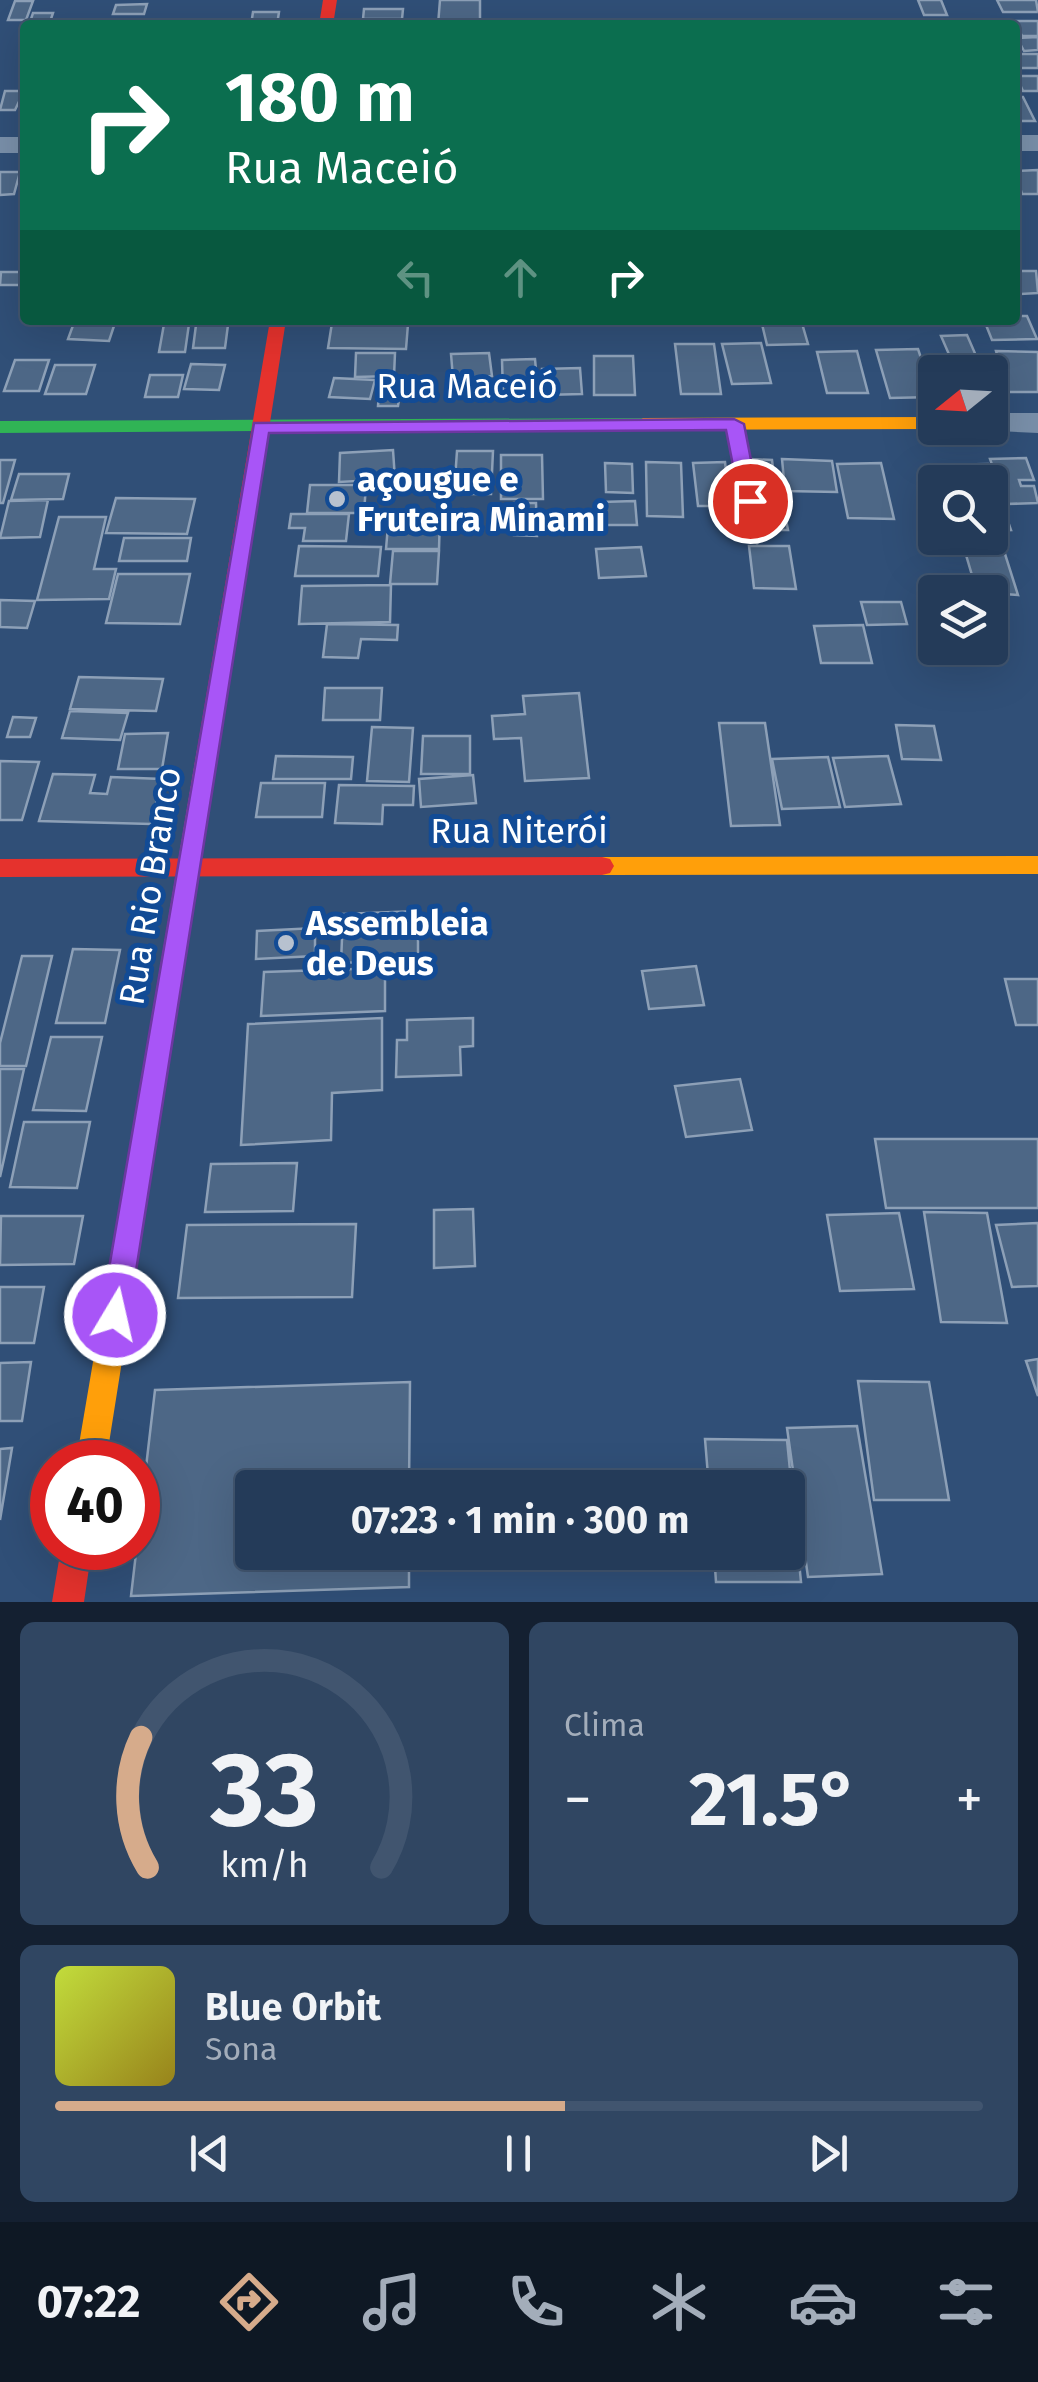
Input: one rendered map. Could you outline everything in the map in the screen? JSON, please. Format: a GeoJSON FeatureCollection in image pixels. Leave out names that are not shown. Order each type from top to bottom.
{"type":"FeatureCollection","features":[{"type":"Feature","properties":{"kind":"street","name":"Rua Rio Branco"},"geometry":{"type":"LineString","coordinates":[[95,1440],[277,325]]}},
{"type":"Feature","properties":{"kind":"street","name":"Rua Maceió"},"geometry":{"type":"LineString","coordinates":[[0,427],[918,423]]}},
{"type":"Feature","properties":{"kind":"street"},"geometry":{"type":"LineString","coordinates":[[1008,423],[1038,423]]}},
{"type":"Feature","properties":{"kind":"street","name":"Rua Niterói"},"geometry":{"type":"LineString","coordinates":[[0,868],[1038,865]]}},
{"type":"Feature","properties":{"kind":"street"},"geometry":{"type":"LineString","coordinates":[[68,1602],[73,1570]]}},
{"type":"Feature","properties":{"kind":"lane"},"geometry":{"type":"LineString","coordinates":[[734,424],[757,539]]}},
{"type":"Feature","properties":{"kind":"building"},"geometry":{"type":"Polygon","coordinates":[[[440,0],[480,0],[480,20],[438,20],[440,0]]]}},
{"type":"Feature","properties":{"kind":"building"},"geometry":{"type":"Polygon","coordinates":[[[918,0],[941,0],[947,15],[924,15],[918,0]]]}},
{"type":"Feature","properties":{"kind":"building"},"geometry":{"type":"Polygon","coordinates":[[[997,0],[1036,0],[1038,12],[1003,12],[997,0]]]}},
{"type":"Feature","properties":{"kind":"building"},"geometry":{"type":"Polygon","coordinates":[[[15,1],[33,1],[26,20],[8,20],[15,1]]]}},
{"type":"Feature","properties":{"kind":"building"},"geometry":{"type":"Polygon","coordinates":[[[147,4],[144,14],[113,14],[116,5],[147,4]]]}},
{"type":"Feature","properties":{"kind":"building"},"geometry":{"type":"Polygon","coordinates":[[[364,9],[403,9],[402,19],[363,19],[364,9]]]}},
{"type":"Feature","properties":{"kind":"building"},"geometry":{"type":"Polygon","coordinates":[[[253,12],[279,12],[278,20],[252,20],[253,12]]]}},
{"type":"Feature","properties":{"kind":"building"},"geometry":{"type":"Polygon","coordinates":[[[33,13],[53,13],[51,20],[31,20],[33,13]]]}},
{"type":"Feature","properties":{"kind":"building"},"geometry":{"type":"Polygon","coordinates":[[[1020,21],[1038,21],[1038,36],[1022,36],[1020,21]]]}},
{"type":"Feature","properties":{"kind":"building"},"geometry":{"type":"Polygon","coordinates":[[[1038,37],[1038,50],[1024,51],[1020,38],[1038,37]]]}},
{"type":"Feature","properties":{"kind":"building"},"geometry":{"type":"Polygon","coordinates":[[[1020,54],[1038,54],[1038,68],[1020,68],[1020,54]]]}},
{"type":"Feature","properties":{"kind":"building"},"geometry":{"type":"Polygon","coordinates":[[[1020,76],[1038,76],[1038,91],[1023,91],[1020,76]]]}},
{"type":"Feature","properties":{"kind":"building"},"geometry":{"type":"Polygon","coordinates":[[[5,91],[20,91],[15,110],[0,110],[5,91]]]}},
{"type":"Feature","properties":{"kind":"building"},"geometry":{"type":"Polygon","coordinates":[[[1020,97],[1023,97],[1035,121],[1020,121],[1020,97]]]}},
{"type":"Feature","properties":{"kind":"building"},"geometry":{"type":"Polygon","coordinates":[[[1038,170],[1038,194],[1022,194],[1020,171],[1038,170]]]}},
{"type":"Feature","properties":{"kind":"building"},"geometry":{"type":"Polygon","coordinates":[[[0,172],[20,172],[14,194],[0,195],[0,172]]]}},
{"type":"Feature","properties":{"kind":"building"},"geometry":{"type":"Polygon","coordinates":[[[1020,271],[1036,271],[1038,293],[1021,294],[1020,271]]]}},
{"type":"Feature","properties":{"kind":"building"},"geometry":{"type":"Polygon","coordinates":[[[1,272],[20,272],[20,285],[0,285],[1,272]]]}},
{"type":"Feature","properties":{"kind":"building"},"geometry":{"type":"Polygon","coordinates":[[[1020,316],[1027,316],[1037,339],[992,340],[986,325],[1020,325],[1020,316]]]}},
{"type":"Feature","properties":{"kind":"building"},"geometry":{"type":"Polygon","coordinates":[[[73,325],[114,325],[109,341],[68,339],[73,325]]]}},
{"type":"Feature","properties":{"kind":"building"},"geometry":{"type":"Polygon","coordinates":[[[164,325],[189,325],[185,352],[159,352],[164,325]]]}},
{"type":"Feature","properties":{"kind":"building"},"geometry":{"type":"Polygon","coordinates":[[[196,325],[228,325],[225,348],[193,348],[196,325]]]}},
{"type":"Feature","properties":{"kind":"building"},"geometry":{"type":"Polygon","coordinates":[[[332,325],[408,325],[406,349],[328,348],[332,325]]]}},
{"type":"Feature","properties":{"kind":"building"},"geometry":{"type":"Polygon","coordinates":[[[762,325],[802,325],[808,344],[767,345],[762,325]]]}},
{"type":"Feature","properties":{"kind":"building"},"geometry":{"type":"Polygon","coordinates":[[[967,335],[976,355],[949,355],[941,336],[967,335]]]}},
{"type":"Feature","properties":{"kind":"building"},"geometry":{"type":"Polygon","coordinates":[[[761,343],[771,383],[732,384],[722,344],[761,343]]]}},
{"type":"Feature","properties":{"kind":"building"},"geometry":{"type":"Polygon","coordinates":[[[675,344],[714,344],[721,394],[681,394],[675,344]]]}},
{"type":"Feature","properties":{"kind":"building"},"geometry":{"type":"Polygon","coordinates":[[[918,349],[918,397],[890,398],[876,350],[918,349]]]}},
{"type":"Feature","properties":{"kind":"building"},"geometry":{"type":"Polygon","coordinates":[[[857,351],[868,393],[827,393],[817,352],[857,351]]]}},
{"type":"Feature","properties":{"kind":"building"},"geometry":{"type":"Polygon","coordinates":[[[996,351],[1038,352],[1038,392],[1008,392],[1008,355],[997,355],[996,351]]]}},
{"type":"Feature","properties":{"kind":"building"},"geometry":{"type":"Polygon","coordinates":[[[356,353],[395,353],[394,376],[355,377],[356,353]]]}},
{"type":"Feature","properties":{"kind":"building"},"geometry":{"type":"Polygon","coordinates":[[[489,353],[492,376],[453,378],[451,354],[489,353]]]}},
{"type":"Feature","properties":{"kind":"building"},"geometry":{"type":"Polygon","coordinates":[[[594,356],[633,356],[635,395],[594,395],[594,356]]]}},
{"type":"Feature","properties":{"kind":"building"},"geometry":{"type":"Polygon","coordinates":[[[535,359],[538,392],[503,393],[502,360],[535,359]]]}},
{"type":"Feature","properties":{"kind":"building"},"geometry":{"type":"Polygon","coordinates":[[[15,360],[49,360],[39,391],[4,391],[15,360]]]}},
{"type":"Feature","properties":{"kind":"building"},"geometry":{"type":"Polygon","coordinates":[[[191,364],[225,365],[219,390],[184,389],[191,364]]]}},
{"type":"Feature","properties":{"kind":"building"},"geometry":{"type":"Polygon","coordinates":[[[55,365],[95,365],[86,394],[45,394],[55,365]]]}},
{"type":"Feature","properties":{"kind":"building"},"geometry":{"type":"Polygon","coordinates":[[[580,368],[582,394],[543,395],[542,369],[580,368]]]}},
{"type":"Feature","properties":{"kind":"building"},"geometry":{"type":"Polygon","coordinates":[[[150,375],[183,375],[178,397],[145,397],[150,375]]]}},
{"type":"Feature","properties":{"kind":"building"},"geometry":{"type":"Polygon","coordinates":[[[334,378],[375,380],[370,399],[329,397],[334,378]]]}},
{"type":"Feature","properties":{"kind":"building"},"geometry":{"type":"Polygon","coordinates":[[[380,379],[412,379],[411,393],[400,393],[398,406],[378,406],[380,379]]]}},
{"type":"Feature","properties":{"kind":"building"},"geometry":{"type":"Polygon","coordinates":[[[393,450],[395,479],[339,482],[340,453],[393,450]]]}},
{"type":"Feature","properties":{"kind":"building"},"geometry":{"type":"Polygon","coordinates":[[[457,451],[493,451],[491,494],[454,494],[457,451]]]}},
{"type":"Feature","properties":{"kind":"building"},"geometry":{"type":"Polygon","coordinates":[[[501,455],[542,455],[543,499],[501,499],[501,455]]]}},
{"type":"Feature","properties":{"kind":"building"},"geometry":{"type":"Polygon","coordinates":[[[1026,458],[1034,480],[1019,480],[1021,486],[1034,486],[1038,503],[1008,504],[1008,465],[992,465],[990,459],[1026,458]]]}},
{"type":"Feature","properties":{"kind":"building"},"geometry":{"type":"Polygon","coordinates":[[[750,459],[772,460],[775,485],[753,485],[750,459]]]}},
{"type":"Feature","properties":{"kind":"building"},"geometry":{"type":"Polygon","coordinates":[[[782,459],[832,461],[837,492],[785,491],[782,459]]]}},
{"type":"Feature","properties":{"kind":"building"},"geometry":{"type":"Polygon","coordinates":[[[0,460],[15,460],[3,503],[0,503],[0,460]]]}},
{"type":"Feature","properties":{"kind":"building"},"geometry":{"type":"Polygon","coordinates":[[[646,462],[681,463],[683,517],[647,516],[646,462]]]}},
{"type":"Feature","properties":{"kind":"building"},"geometry":{"type":"Polygon","coordinates":[[[725,462],[730,506],[698,506],[693,463],[725,462]]]}},
{"type":"Feature","properties":{"kind":"building"},"geometry":{"type":"Polygon","coordinates":[[[605,463],[632,464],[633,493],[606,492],[605,463]]]}},
{"type":"Feature","properties":{"kind":"building"},"geometry":{"type":"Polygon","coordinates":[[[881,463],[894,519],[848,518],[837,464],[881,463]]]}},
{"type":"Feature","properties":{"kind":"building"},"geometry":{"type":"Polygon","coordinates":[[[19,474],[69,474],[63,499],[11,500],[19,474]]]}},
{"type":"Feature","properties":{"kind":"building","name":"açougue e Fruteira Minami"},"geometry":{"type":"Polygon","coordinates":[[[310,485],[366,485],[364,513],[307,513],[310,485]]]}},
{"type":"Feature","properties":{"kind":"building"},"geometry":{"type":"Polygon","coordinates":[[[116,498],[195,499],[187,534],[106,533],[116,498]]]}},
{"type":"Feature","properties":{"kind":"building"},"geometry":{"type":"Polygon","coordinates":[[[48,500],[40,537],[0,538],[9,501],[48,500]]]}},
{"type":"Feature","properties":{"kind":"building"},"geometry":{"type":"Polygon","coordinates":[[[635,501],[637,525],[603,525],[601,502],[635,501]]]}},
{"type":"Feature","properties":{"kind":"building"},"geometry":{"type":"Polygon","coordinates":[[[514,503],[536,503],[537,536],[514,535],[514,503]]]}},
{"type":"Feature","properties":{"kind":"building"},"geometry":{"type":"Polygon","coordinates":[[[754,505],[783,505],[788,530],[758,530],[754,505]]]}},
{"type":"Feature","properties":{"kind":"building"},"geometry":{"type":"Polygon","coordinates":[[[291,514],[349,514],[346,541],[303,541],[305,528],[289,528],[291,514]]]}},
{"type":"Feature","properties":{"kind":"building"},"geometry":{"type":"Polygon","coordinates":[[[389,514],[440,515],[439,549],[386,549],[389,514]]]}},
{"type":"Feature","properties":{"kind":"building"},"geometry":{"type":"Polygon","coordinates":[[[59,517],[106,517],[94,569],[116,569],[109,599],[37,600],[59,517]]]}},
{"type":"Feature","properties":{"kind":"building"},"geometry":{"type":"Polygon","coordinates":[[[124,538],[191,538],[187,561],[119,561],[124,538]]]}},
{"type":"Feature","properties":{"kind":"building"},"geometry":{"type":"Polygon","coordinates":[[[299,546],[381,547],[378,576],[295,576],[299,546]]]}},
{"type":"Feature","properties":{"kind":"building"},"geometry":{"type":"Polygon","coordinates":[[[749,546],[789,546],[796,589],[754,588],[749,546]]]}},
{"type":"Feature","properties":{"kind":"building"},"geometry":{"type":"Polygon","coordinates":[[[641,547],[646,576],[599,578],[596,549],[641,547]]]}},
{"type":"Feature","properties":{"kind":"building"},"geometry":{"type":"Polygon","coordinates":[[[393,551],[439,551],[437,584],[390,584],[393,551]]]}},
{"type":"Feature","properties":{"kind":"building"},"geometry":{"type":"Polygon","coordinates":[[[966,555],[1005,555],[1018,595],[1008,594],[1008,575],[972,575],[966,555]]]}},
{"type":"Feature","properties":{"kind":"building"},"geometry":{"type":"Polygon","coordinates":[[[118,574],[190,574],[180,624],[106,623],[118,574]]]}},
{"type":"Feature","properties":{"kind":"building"},"geometry":{"type":"Polygon","coordinates":[[[391,585],[390,622],[299,624],[302,586],[391,585]]]}},
{"type":"Feature","properties":{"kind":"building"},"geometry":{"type":"Polygon","coordinates":[[[0,600],[35,601],[27,628],[0,627],[0,600]]]}},
{"type":"Feature","properties":{"kind":"building"},"geometry":{"type":"Polygon","coordinates":[[[861,602],[901,602],[907,624],[867,625],[861,602]]]}},
{"type":"Feature","properties":{"kind":"building"},"geometry":{"type":"Polygon","coordinates":[[[327,624],[398,625],[397,640],[361,639],[358,658],[323,657],[327,624]]]}},
{"type":"Feature","properties":{"kind":"building"},"geometry":{"type":"Polygon","coordinates":[[[863,625],[872,663],[821,663],[814,626],[863,625]]]}},
{"type":"Feature","properties":{"kind":"building"},"geometry":{"type":"Polygon","coordinates":[[[79,677],[163,679],[156,711],[70,709],[79,677]]]}},
{"type":"Feature","properties":{"kind":"building"},"geometry":{"type":"Polygon","coordinates":[[[325,688],[382,688],[380,720],[323,720],[325,688]]]}},
{"type":"Feature","properties":{"kind":"building"},"geometry":{"type":"Polygon","coordinates":[[[579,693],[589,778],[525,781],[521,738],[494,739],[492,716],[525,714],[523,696],[579,693]]]}},
{"type":"Feature","properties":{"kind":"building"},"geometry":{"type":"Polygon","coordinates":[[[70,711],[128,713],[120,740],[62,738],[70,711]]]}},
{"type":"Feature","properties":{"kind":"building"},"geometry":{"type":"Polygon","coordinates":[[[13,717],[36,718],[30,737],[7,737],[13,717]]]}},
{"type":"Feature","properties":{"kind":"building"},"geometry":{"type":"Polygon","coordinates":[[[719,723],[765,723],[780,825],[731,826],[719,723]]]}},
{"type":"Feature","properties":{"kind":"building"},"geometry":{"type":"Polygon","coordinates":[[[896,725],[934,726],[941,760],[902,759],[896,725]]]}},
{"type":"Feature","properties":{"kind":"building"},"geometry":{"type":"Polygon","coordinates":[[[372,727],[413,728],[409,782],[367,781],[372,727]]]}},
{"type":"Feature","properties":{"kind":"building"},"geometry":{"type":"Polygon","coordinates":[[[168,733],[162,769],[118,769],[125,734],[168,733]]]}},
{"type":"Feature","properties":{"kind":"building"},"geometry":{"type":"Polygon","coordinates":[[[423,736],[470,736],[470,774],[421,774],[423,736]]]}},
{"type":"Feature","properties":{"kind":"building"},"geometry":{"type":"Polygon","coordinates":[[[276,756],[353,757],[351,779],[273,779],[276,756]]]}},
{"type":"Feature","properties":{"kind":"building"},"geometry":{"type":"Polygon","coordinates":[[[888,756],[901,804],[845,807],[833,758],[888,756]]]}},
{"type":"Feature","properties":{"kind":"building"},"geometry":{"type":"Polygon","coordinates":[[[828,757],[840,807],[782,809],[772,759],[828,757]]]}},
{"type":"Feature","properties":{"kind":"building"},"geometry":{"type":"Polygon","coordinates":[[[0,761],[39,762],[22,820],[0,820],[0,761]]]}},
{"type":"Feature","properties":{"kind":"building"},"geometry":{"type":"Polygon","coordinates":[[[53,774],[95,775],[90,793],[107,794],[111,777],[162,779],[151,824],[39,821],[53,774]]]}},
{"type":"Feature","properties":{"kind":"building"},"geometry":{"type":"Polygon","coordinates":[[[473,775],[476,803],[421,807],[419,779],[473,775]]]}},
{"type":"Feature","properties":{"kind":"building"},"geometry":{"type":"Polygon","coordinates":[[[261,783],[325,783],[322,817],[256,817],[261,783]]]}},
{"type":"Feature","properties":{"kind":"building"},"geometry":{"type":"Polygon","coordinates":[[[339,785],[414,786],[413,805],[383,805],[382,824],[335,823],[339,785]]]}},
{"type":"Feature","properties":{"kind":"building"},"geometry":{"type":"Polygon","coordinates":[[[418,911],[418,960],[341,963],[343,914],[418,911]]]}},
{"type":"Feature","properties":{"kind":"building","name":"Assembleia de Deus"},"geometry":{"type":"Polygon","coordinates":[[[315,928],[315,956],[256,959],[257,931],[315,928]]]}},
{"type":"Feature","properties":{"kind":"building"},"geometry":{"type":"Polygon","coordinates":[[[73,949],[120,950],[105,1023],[56,1023],[73,949]]]}},
{"type":"Feature","properties":{"kind":"building"},"geometry":{"type":"Polygon","coordinates":[[[22,956],[52,956],[26,1066],[0,1066],[0,1043],[22,956]]]}},
{"type":"Feature","properties":{"kind":"building"},"geometry":{"type":"Polygon","coordinates":[[[696,966],[704,1005],[649,1009],[642,971],[696,966]]]}},
{"type":"Feature","properties":{"kind":"building"},"geometry":{"type":"Polygon","coordinates":[[[385,968],[385,1011],[261,1016],[264,972],[385,968]]]}},
{"type":"Feature","properties":{"kind":"building"},"geometry":{"type":"Polygon","coordinates":[[[1005,979],[1038,979],[1038,1025],[1016,1025],[1005,979]]]}},
{"type":"Feature","properties":{"kind":"building"},"geometry":{"type":"Polygon","coordinates":[[[382,1018],[382,1090],[332,1093],[331,1140],[241,1145],[248,1024],[382,1018]]]}},
{"type":"Feature","properties":{"kind":"building"},"geometry":{"type":"Polygon","coordinates":[[[473,1018],[473,1046],[460,1047],[461,1075],[396,1077],[397,1040],[407,1040],[407,1020],[473,1018]]]}},
{"type":"Feature","properties":{"kind":"building"},"geometry":{"type":"Polygon","coordinates":[[[51,1037],[102,1037],[86,1111],[33,1110],[51,1037]]]}},
{"type":"Feature","properties":{"kind":"building"},"geometry":{"type":"Polygon","coordinates":[[[0,1069],[24,1069],[0,1177],[0,1069]]]}},
{"type":"Feature","properties":{"kind":"building"},"geometry":{"type":"Polygon","coordinates":[[[740,1079],[752,1130],[686,1137],[675,1086],[740,1079]]]}},
{"type":"Feature","properties":{"kind":"building"},"geometry":{"type":"Polygon","coordinates":[[[24,1122],[90,1122],[77,1188],[10,1187],[24,1122]]]}},
{"type":"Feature","properties":{"kind":"building"},"geometry":{"type":"Polygon","coordinates":[[[875,1139],[1038,1139],[1038,1208],[886,1208],[875,1139]]]}},
{"type":"Feature","properties":{"kind":"building"},"geometry":{"type":"Polygon","coordinates":[[[297,1163],[293,1211],[205,1212],[211,1164],[297,1163]]]}},
{"type":"Feature","properties":{"kind":"building"},"geometry":{"type":"Polygon","coordinates":[[[473,1209],[475,1266],[434,1268],[434,1210],[473,1209]]]}},
{"type":"Feature","properties":{"kind":"building"},"geometry":{"type":"Polygon","coordinates":[[[924,1212],[987,1213],[1007,1323],[941,1322],[924,1212]]]}},
{"type":"Feature","properties":{"kind":"building"},"geometry":{"type":"Polygon","coordinates":[[[899,1213],[914,1289],[840,1291],[827,1215],[899,1213]]]}},
{"type":"Feature","properties":{"kind":"building"},"geometry":{"type":"Polygon","coordinates":[[[1,1216],[83,1216],[74,1264],[0,1265],[1,1216]]]}},
{"type":"Feature","properties":{"kind":"building"},"geometry":{"type":"Polygon","coordinates":[[[1038,1223],[1038,1286],[1012,1287],[996,1225],[1038,1223]]]}},
{"type":"Feature","properties":{"kind":"building"},"geometry":{"type":"Polygon","coordinates":[[[356,1224],[352,1297],[178,1298],[187,1225],[356,1224]]]}},
{"type":"Feature","properties":{"kind":"building"},"geometry":{"type":"Polygon","coordinates":[[[0,1287],[44,1287],[34,1343],[0,1343],[0,1287]]]}},
{"type":"Feature","properties":{"kind":"building"},"geometry":{"type":"Polygon","coordinates":[[[1038,1359],[1038,1396],[1026,1361],[1038,1359]]]}},
{"type":"Feature","properties":{"kind":"building"},"geometry":{"type":"Polygon","coordinates":[[[31,1362],[22,1421],[0,1421],[0,1363],[31,1362]]]}},
{"type":"Feature","properties":{"kind":"building"},"geometry":{"type":"Polygon","coordinates":[[[858,1381],[929,1382],[949,1500],[874,1500],[858,1381]]]}},
{"type":"Feature","properties":{"kind":"building"},"geometry":{"type":"Polygon","coordinates":[[[410,1382],[409,1470],[235,1470],[235,1570],[409,1570],[409,1587],[131,1596],[134,1570],[160,1570],[160,1440],[149,1440],[155,1390],[410,1382]]]}},
{"type":"Feature","properties":{"kind":"building"},"geometry":{"type":"Polygon","coordinates":[[[857,1426],[882,1574],[808,1577],[805,1470],[793,1470],[787,1428],[857,1426]]]}},
{"type":"Feature","properties":{"kind":"building"},"geometry":{"type":"Polygon","coordinates":[[[705,1439],[787,1440],[790,1470],[708,1470],[705,1439]]]}},
{"type":"Feature","properties":{"kind":"building"},"geometry":{"type":"Polygon","coordinates":[[[12,1448],[0,1520],[0,1449],[12,1448]]]}},
{"type":"Feature","properties":{"kind":"building"},"geometry":{"type":"Polygon","coordinates":[[[715,1570],[800,1570],[801,1582],[716,1582],[715,1570]]]}},
{"type":"Feature","properties":{"kind":"traffic: fast"},"geometry":{"type":"LineString","coordinates":[[0,427],[643,424]]}},
{"type":"Feature","properties":{"kind":"traffic: slow"},"geometry":{"type":"LineString","coordinates":[[643,424],[918,423]]}},
{"type":"Feature","properties":{"kind":"traffic: slow"},"geometry":{"type":"LineString","coordinates":[[95,1440],[208,750]]}},
{"type":"Feature","properties":{"kind":"traffic: slow"},"geometry":{"type":"LineString","coordinates":[[602,866],[1038,865]]}},
{"type":"Feature","properties":{"kind":"traffic: jam"},"geometry":{"type":"LineString","coordinates":[[327,20],[330,0]]}},
{"type":"Feature","properties":{"kind":"traffic: jam"},"geometry":{"type":"LineString","coordinates":[[208,750],[277,325]]}},
{"type":"Feature","properties":{"kind":"traffic: jam"},"geometry":{"type":"LineString","coordinates":[[0,868],[602,866]]}},
{"type":"Feature","properties":{"kind":"traffic: jam"},"geometry":{"type":"LineString","coordinates":[[68,1602],[73,1570]]}},
{"type":"Feature","properties":{"kind":"place","name":"açougue e Fruteira Minami"},"geometry":{"type":"Point","coordinates":[337,499]}},
{"type":"Feature","properties":{"kind":"place","name":"Assembleia de Deus"},"geometry":{"type":"Point","coordinates":[286,943]}},
{"type":"Feature","properties":{"kind":"route"},"geometry":{"type":"LineString","coordinates":[[115,1315],[260,428],[734,424],[750,501]]}}]}
